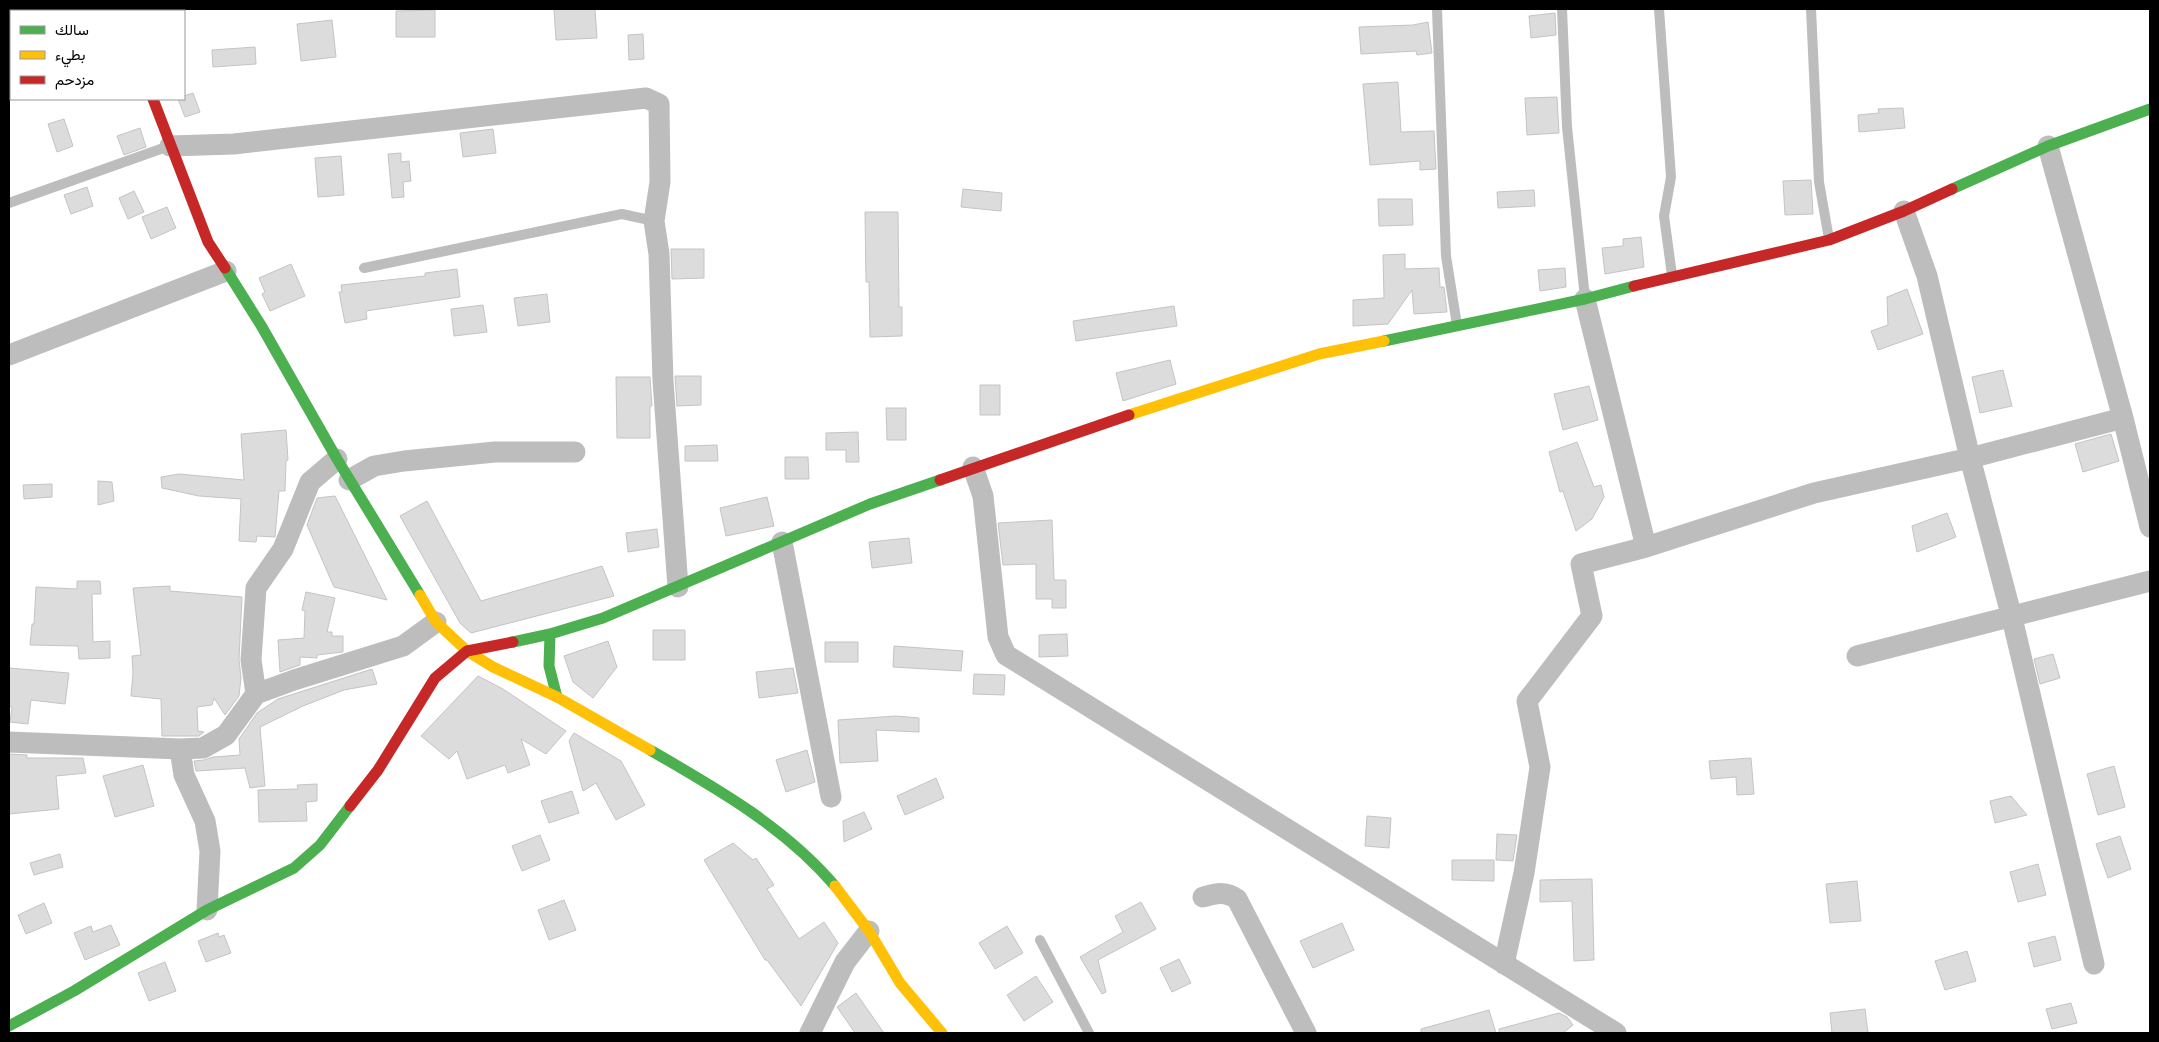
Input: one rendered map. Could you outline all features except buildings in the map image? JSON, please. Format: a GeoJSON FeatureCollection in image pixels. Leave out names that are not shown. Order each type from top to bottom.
{"type":"FeatureCollection","features":[{"type":"Feature","properties":{"kind":"street"},"geometry":{"type":"LineString","coordinates":[[170,146],[234,144],[646,98],[659,104],[660,182],[654,221],[659,254],[663,381],[678,587]]}},
{"type":"Feature","properties":{"kind":"street"},"geometry":{"type":"LineString","coordinates":[[153,100],[208,242],[262,327],[336,459],[436,622],[467,651],[493,667],[557,697],[722,792],[776,831],[817,865],[869,931],[900,984],[942,1033]]}},
{"type":"Feature","properties":{"kind":"street"},"geometry":{"type":"LineString","coordinates":[[9,1026],[74,991],[207,910],[294,868],[320,845],[378,770],[435,678],[467,651],[550,634],[603,618],[870,504],[973,467],[1319,354],[1586,299],[1672,276],[1829,240],[1904,211],[2048,146],[2150,109]]}},
{"type":"Feature","properties":{"kind":"street"},"geometry":{"type":"LineString","coordinates":[[2048,146],[2123,418],[2150,528]]}},
{"type":"Feature","properties":{"kind":"street"},"geometry":{"type":"LineString","coordinates":[[1904,211],[1927,276],[1970,458],[2012,618],[2094,964]]}},
{"type":"Feature","properties":{"kind":"street"},"geometry":{"type":"LineString","coordinates":[[9,355],[226,271]]}},
{"type":"Feature","properties":{"kind":"street"},"geometry":{"type":"LineString","coordinates":[[1586,299],[1646,547]]}},
{"type":"Feature","properties":{"kind":"street"},"geometry":{"type":"LineString","coordinates":[[1504,964],[1524,873],[1540,767],[1527,701],[1592,616],[1581,564],[1646,547],[1814,493],[1970,458],[2123,418]]}},
{"type":"Feature","properties":{"kind":"street"},"geometry":{"type":"LineString","coordinates":[[350,480],[374,466],[404,461],[495,452],[575,452]]}},
{"type":"Feature","properties":{"kind":"street"},"geometry":{"type":"LineString","coordinates":[[256,694],[251,660],[256,588],[283,549],[310,482],[336,459]]}},
{"type":"Feature","properties":{"kind":"street"},"geometry":{"type":"LineString","coordinates":[[973,467],[984,496],[998,637],[1006,655],[1616,1033]]}},
{"type":"Feature","properties":{"kind":"street"},"geometry":{"type":"LineString","coordinates":[[782,542],[831,797]]}},
{"type":"Feature","properties":{"kind":"street"},"geometry":{"type":"LineString","coordinates":[[1857,656],[2012,618],[2150,581]]}},
{"type":"Feature","properties":{"kind":"street"},"geometry":{"type":"LineString","coordinates":[[9,742],[180,749],[203,748],[226,735],[256,694],[294,680],[404,646],[436,622]]}},
{"type":"Feature","properties":{"kind":"street"},"geometry":{"type":"LineString","coordinates":[[550,634],[548,666],[557,697]]}},
{"type":"Feature","properties":{"kind":"street"},"geometry":{"type":"LineString","coordinates":[[180,749],[184,775],[205,821],[210,852],[207,910]]}},
{"type":"Feature","properties":{"kind":"street"},"geometry":{"type":"LineString","coordinates":[[1203,897],[1218,892],[1229,894],[1237,900],[1306,1033]]}},
{"type":"Feature","properties":{"kind":"street"},"geometry":{"type":"LineString","coordinates":[[810,1033],[846,962],[869,931]]}},
{"type":"Feature","properties":{"kind":"lane"},"geometry":{"type":"LineString","coordinates":[[1437,9],[1446,256],[1457,326]]}},
{"type":"Feature","properties":{"kind":"lane"},"geometry":{"type":"LineString","coordinates":[[1562,9],[1567,127],[1586,299]]}},
{"type":"Feature","properties":{"kind":"lane"},"geometry":{"type":"LineString","coordinates":[[1659,9],[1671,177],[1664,216],[1672,276]]}},
{"type":"Feature","properties":{"kind":"lane"},"geometry":{"type":"LineString","coordinates":[[1810,9],[1819,182],[1829,240]]}},
{"type":"Feature","properties":{"kind":"lane"},"geometry":{"type":"LineString","coordinates":[[9,203],[170,146]]}},
{"type":"Feature","properties":{"kind":"lane"},"geometry":{"type":"LineString","coordinates":[[364,268],[622,214],[654,221]]}},
{"type":"Feature","properties":{"kind":"lane"},"geometry":{"type":"LineString","coordinates":[[1040,940],[1089,1033]]}},
{"type":"Feature","properties":{"kind":"traffic: fast"},"geometry":{"type":"LineString","coordinates":[[1952,189],[2048,146],[2150,109]]}},
{"type":"Feature","properties":{"kind":"traffic: fast"},"geometry":{"type":"LineString","coordinates":[[225,268],[262,327],[337,459],[420,595]]}},
{"type":"Feature","properties":{"kind":"traffic: fast"},"geometry":{"type":"LineString","coordinates":[[1384,341],[1585,299],[1634,286]]}},
{"type":"Feature","properties":{"kind":"traffic: fast"},"geometry":{"type":"LineString","coordinates":[[513,642],[550,634],[603,618],[870,504],[940,480]]}},
{"type":"Feature","properties":{"kind":"traffic: fast"},"geometry":{"type":"LineString","coordinates":[[550,634],[549,666],[557,697]]}},
{"type":"Feature","properties":{"kind":"traffic: fast"},"geometry":{"type":"LineString","coordinates":[[650,750],[724,794],[772,827],[794,845],[835,886]]}},
{"type":"Feature","properties":{"kind":"traffic: fast"},"geometry":{"type":"LineString","coordinates":[[9,1026],[74,991],[207,910],[294,868],[320,845],[350,806]]}},
{"type":"Feature","properties":{"kind":"traffic: slow"},"geometry":{"type":"LineString","coordinates":[[1129,415],[1319,354],[1384,341]]}},
{"type":"Feature","properties":{"kind":"traffic: slow"},"geometry":{"type":"LineString","coordinates":[[420,595],[436,622],[467,651],[493,667],[557,697],[650,750]]}},
{"type":"Feature","properties":{"kind":"traffic: slow"},"geometry":{"type":"LineString","coordinates":[[835,886],[869,931],[900,983],[942,1033]]}},
{"type":"Feature","properties":{"kind":"traffic: jam"},"geometry":{"type":"LineString","coordinates":[[153,100],[208,242],[225,268]]}},
{"type":"Feature","properties":{"kind":"traffic: jam"},"geometry":{"type":"LineString","coordinates":[[1634,286],[1829,240],[1904,211],[1952,189]]}},
{"type":"Feature","properties":{"kind":"traffic: jam"},"geometry":{"type":"LineString","coordinates":[[940,480],[1129,415]]}},
{"type":"Feature","properties":{"kind":"traffic: jam"},"geometry":{"type":"LineString","coordinates":[[350,806],[378,770],[435,678],[467,651],[513,642]]}}]}
